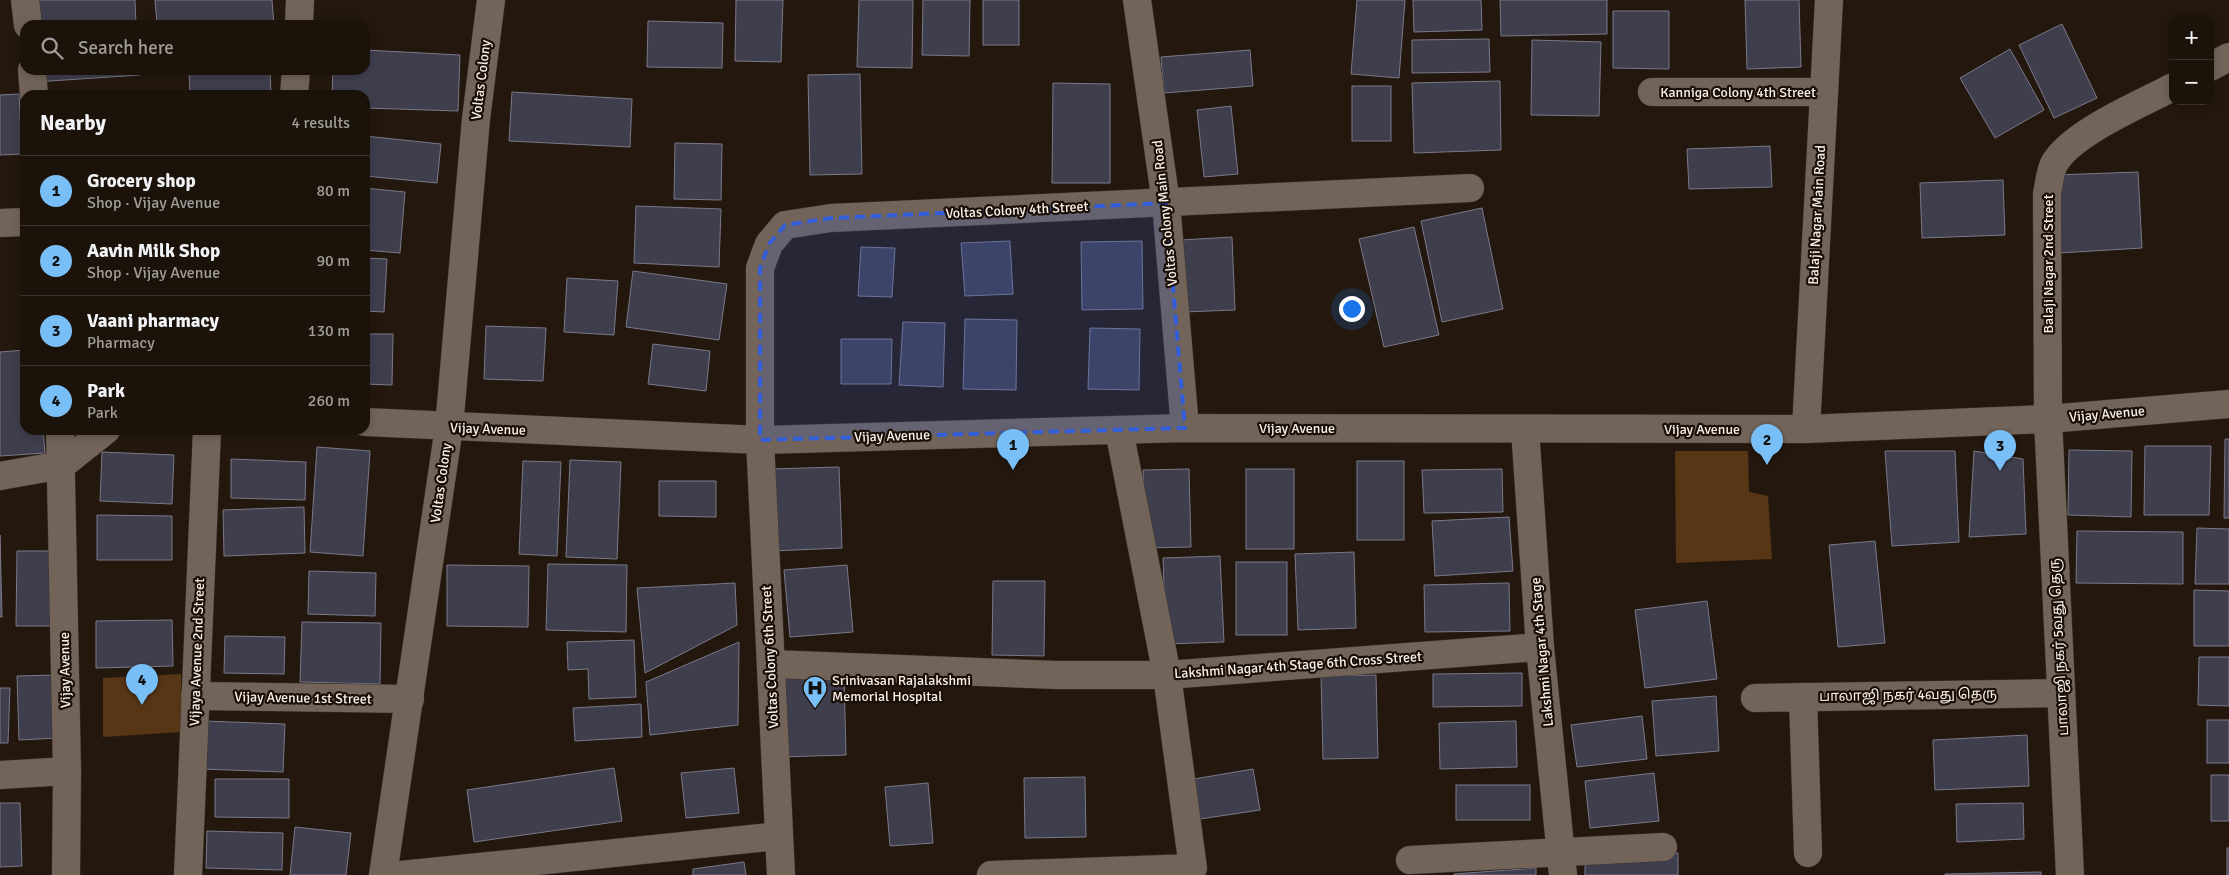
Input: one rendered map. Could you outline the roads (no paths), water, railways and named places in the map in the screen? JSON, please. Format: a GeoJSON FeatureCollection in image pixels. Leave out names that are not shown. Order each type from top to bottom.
{"type":"FeatureCollection","features":[{"type":"Feature","properties":{"kind":"street"},"geometry":{"type":"LineString","coordinates":[[25,0],[27,20]]}},
{"type":"Feature","properties":{"kind":"street"},"geometry":{"type":"LineString","coordinates":[[299,20],[300,0]]}},
{"type":"Feature","properties":{"kind":"street","name":"Voltas Colony"},"geometry":{"type":"LineString","coordinates":[[383,875],[448,427],[476,119],[491,0]]}},
{"type":"Feature","properties":{"kind":"street","name":"Voltas Colony Main Road"},"geometry":{"type":"LineString","coordinates":[[1138,0],[1166,203],[1186,428]]}},
{"type":"Feature","properties":{"kind":"street","name":"Balaji Nagar Main Road"},"geometry":{"type":"LineString","coordinates":[[1806,429],[1828,0]]}},
{"type":"Feature","properties":{"kind":"street"},"geometry":{"type":"LineString","coordinates":[[2214,65],[2229,57]]}},
{"type":"Feature","properties":{"kind":"street"},"geometry":{"type":"LineString","coordinates":[[32,75],[34,90]]}},
{"type":"Feature","properties":{"kind":"street"},"geometry":{"type":"LineString","coordinates":[[294,90],[296,75]]}},
{"type":"Feature","properties":{"kind":"street","name":"Balaji Nagar 2nd Street"},"geometry":{"type":"LineString","coordinates":[[2048,419],[2047,194],[2054,164],[2072,143],[2095,128],[2169,89]]}},
{"type":"Feature","properties":{"kind":"street","name":"Kanniga Colony 4th Street"},"geometry":{"type":"LineString","coordinates":[[1652,92],[1824,92]]}},
{"type":"Feature","properties":{"kind":"street","name":"Voltas Colony 4th Street"},"geometry":{"type":"LineString","coordinates":[[760,440],[760,268],[768,244],[785,225],[831,218],[1470,188]]}},
{"type":"Feature","properties":{"kind":"street"},"geometry":{"type":"LineString","coordinates":[[0,223],[20,222]]}},
{"type":"Feature","properties":{"kind":"street","name":"Vijay Avenue"},"geometry":{"type":"LineString","coordinates":[[370,422],[760,440],[1186,428],[1806,429],[2048,419],[2229,404]]}},
{"type":"Feature","properties":{"kind":"street","name":"பாலாஜி நகர் 5வது தெரு"},"geometry":{"type":"LineString","coordinates":[[2048,419],[2070,875]]}},
{"type":"Feature","properties":{"kind":"street","name":"Lakshmi Nagar 4th Stage"},"geometry":{"type":"LineString","coordinates":[[1525,429],[1540,647],[1562,864]]}},
{"type":"Feature","properties":{"kind":"street"},"geometry":{"type":"LineString","coordinates":[[991,875],[1120,873],[1193,868],[1167,675],[1119,430]]}},
{"type":"Feature","properties":{"kind":"street","name":"Vijay Avenue"},"geometry":{"type":"LineString","coordinates":[[60,435],[67,771],[66,875]]}},
{"type":"Feature","properties":{"kind":"street"},"geometry":{"type":"LineString","coordinates":[[0,476],[62,466],[100,435]]}},
{"type":"Feature","properties":{"kind":"street","name":"Vijaya Avenue 2nd Street"},"geometry":{"type":"LineString","coordinates":[[188,875],[207,435]]}},
{"type":"Feature","properties":{"kind":"street","name":"Voltas Colony 6th Street"},"geometry":{"type":"LineString","coordinates":[[760,440],[781,875]]}},
{"type":"Feature","properties":{"kind":"street","name":"Lakshmi Nagar 4th Stage 6th Cross Street"},"geometry":{"type":"LineString","coordinates":[[771,664],[1057,675],[1167,675],[1540,647]]}},
{"type":"Feature","properties":{"kind":"street","name":"பாலாஜி நகர் 4வது தெரு"},"geometry":{"type":"LineString","coordinates":[[1755,698],[2061,693]]}},
{"type":"Feature","properties":{"kind":"street","name":"Vijay Avenue 1st Street"},"geometry":{"type":"LineString","coordinates":[[195,696],[410,699]]}},
{"type":"Feature","properties":{"kind":"street"},"geometry":{"type":"LineString","coordinates":[[1803,697],[1808,853]]}},
{"type":"Feature","properties":{"kind":"street"},"geometry":{"type":"LineString","coordinates":[[0,774],[67,771]]}},
{"type":"Feature","properties":{"kind":"street"},"geometry":{"type":"LineString","coordinates":[[401,875],[779,836]]}},
{"type":"Feature","properties":{"kind":"street"},"geometry":{"type":"LineString","coordinates":[[1410,860],[1562,864],[1663,847]]}},
{"type":"Feature","properties":{"kind":"place","name":"Aavin Milk Shop"},"geometry":{"type":"Point","coordinates":[1767,465]}},
{"type":"Feature","properties":{"kind":"place","name":"Grocery shop"},"geometry":{"type":"Point","coordinates":[1013,470]}},
{"type":"Feature","properties":{"kind":"place","name":"Vaani pharmacy"},"geometry":{"type":"Point","coordinates":[2000,471]}},
{"type":"Feature","properties":{"kind":"place","name":"Park"},"geometry":{"type":"Point","coordinates":[142,705]}},
{"type":"Feature","properties":{"kind":"place","name":"Srinivasan Rajalakshmi Memorial Hospital"},"geometry":{"type":"Point","coordinates":[815,709]}}]}
